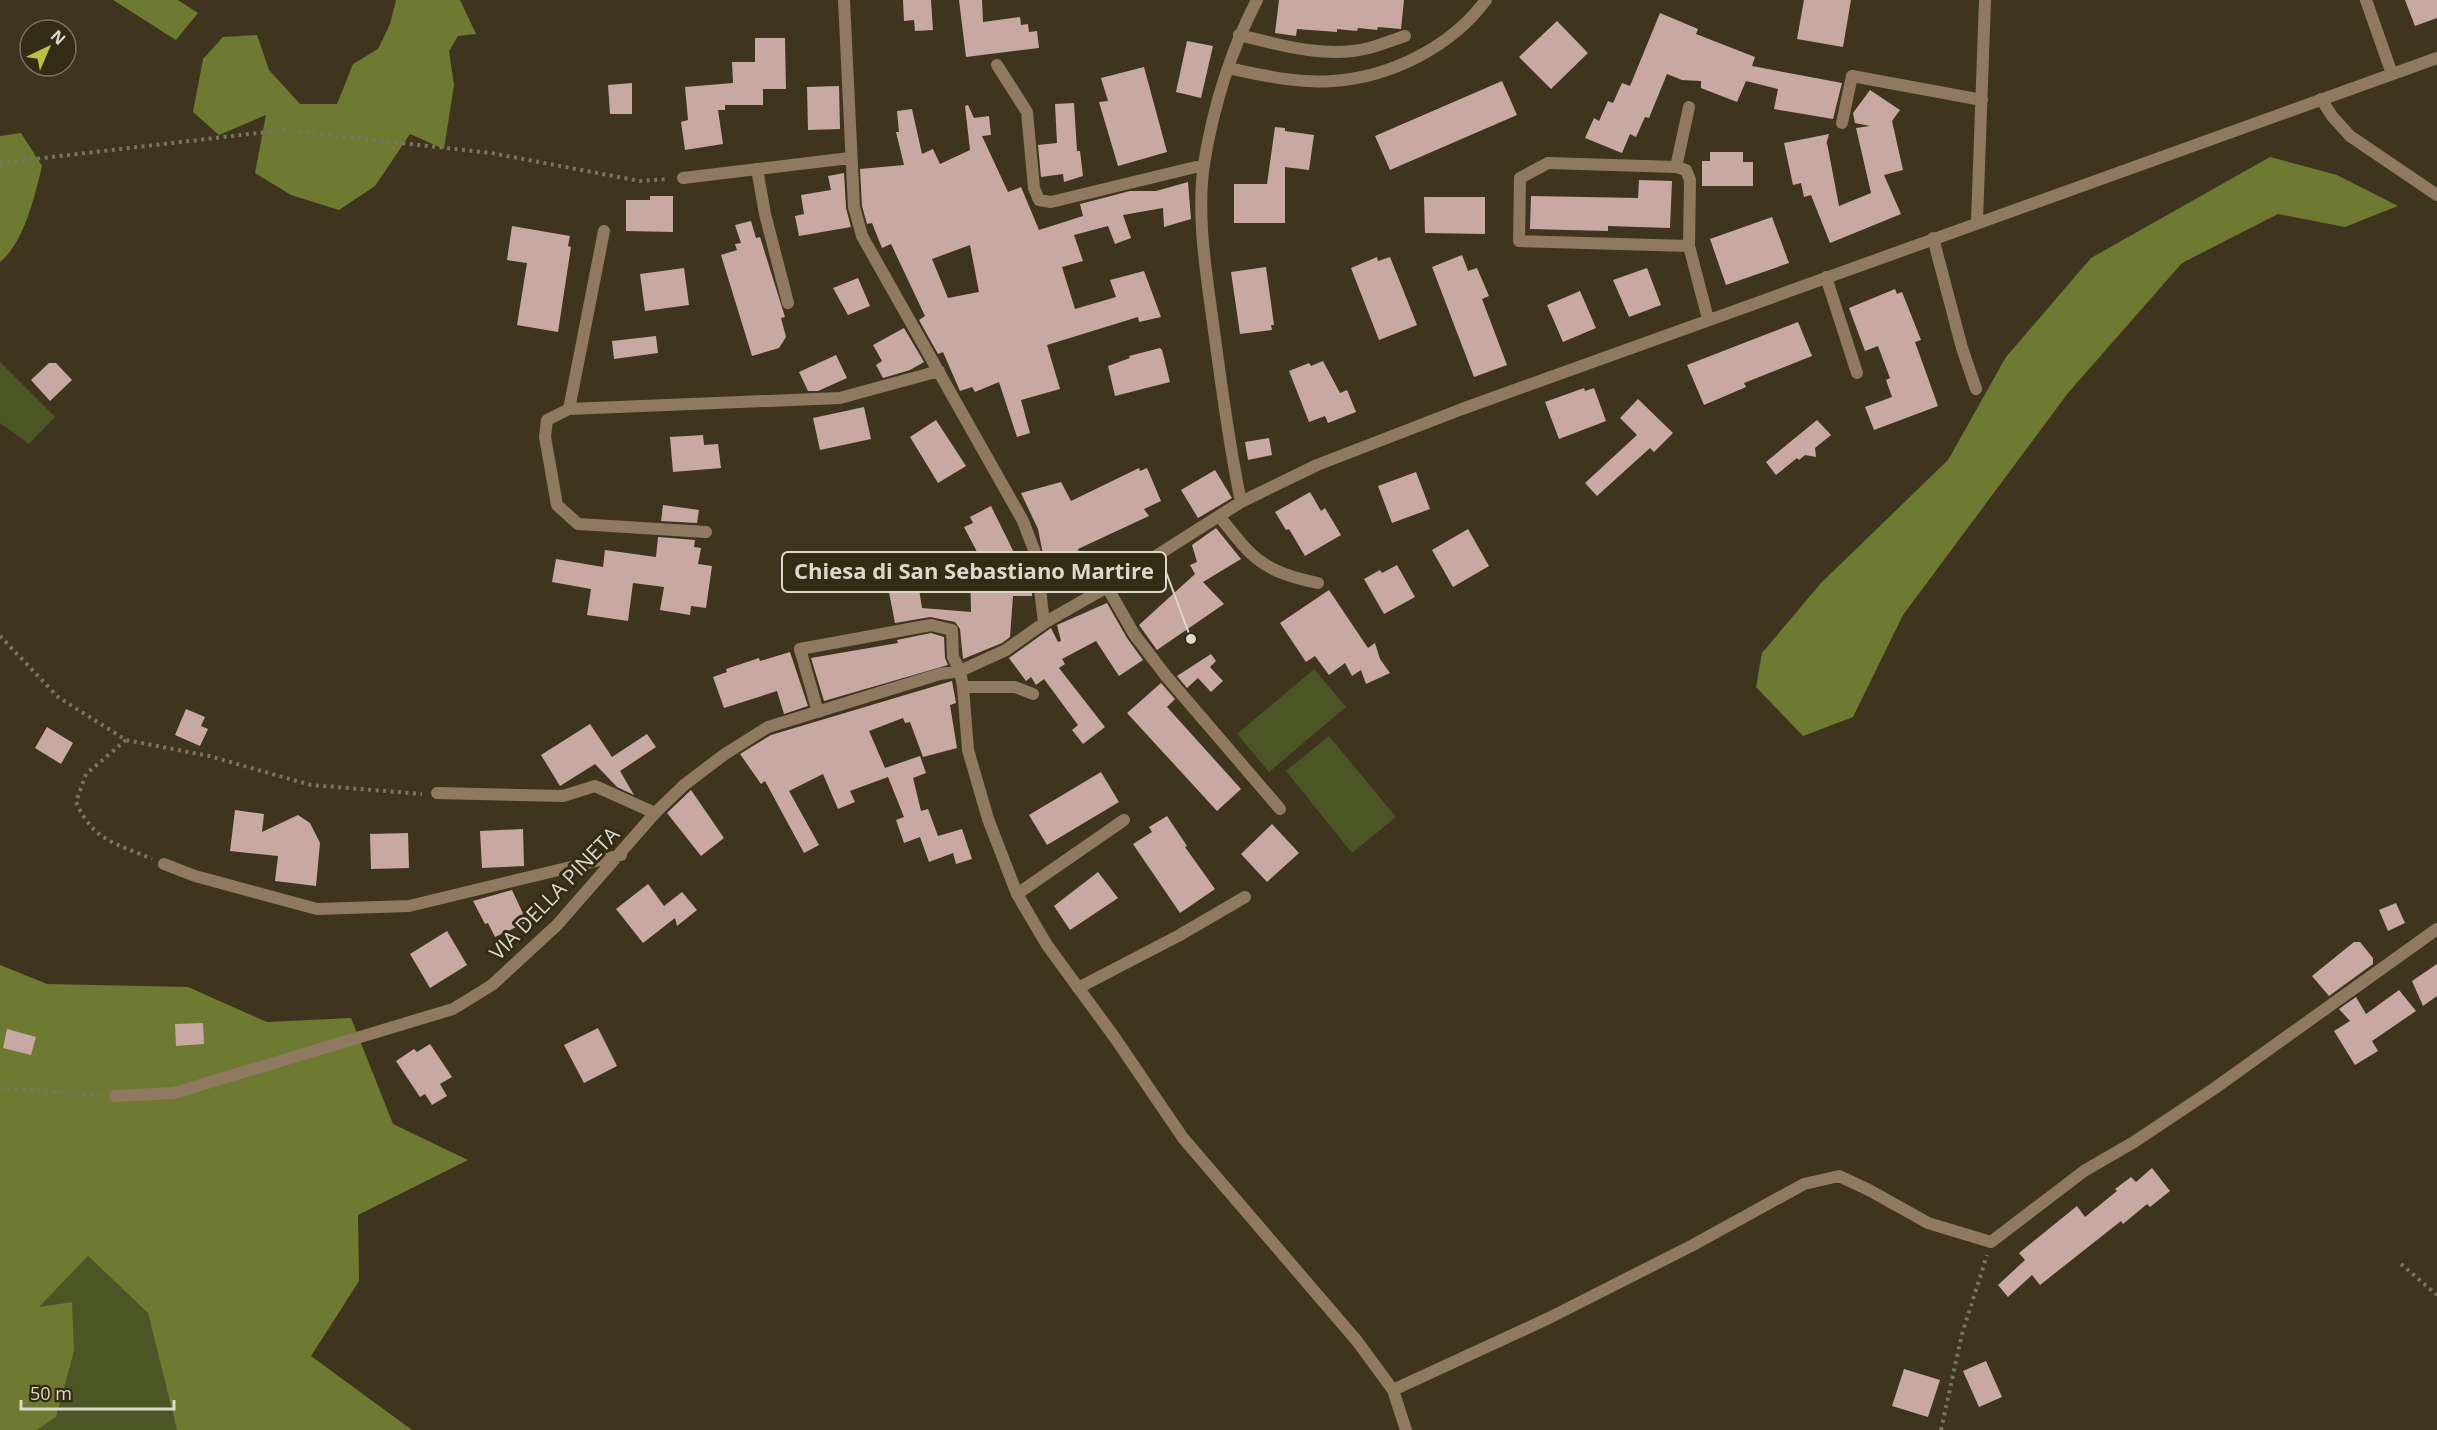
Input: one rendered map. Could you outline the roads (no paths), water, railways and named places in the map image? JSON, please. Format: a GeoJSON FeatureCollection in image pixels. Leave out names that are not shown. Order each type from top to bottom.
{"type":"FeatureCollection","features":[{"type":"Feature","properties":{"kind":"street"},"geometry":{"type":"LineString","coordinates":[[844,0],[850,158],[854,207],[862,236],[1023,521],[1036,555],[1044,623]]}},
{"type":"Feature","properties":{"kind":"street"},"geometry":{"type":"LineString","coordinates":[[1241,502],[1232,460],[1206,275],[1202,218],[1204,165],[1228,68],[1239,35],[1257,0]]}},
{"type":"Feature","properties":{"kind":"street"},"geometry":{"type":"LineString","coordinates":[[1228,68],[1292,80],[1333,81],[1387,70],[1446,42],[1471,20],[1486,0]]}},
{"type":"Feature","properties":{"kind":"street"},"geometry":{"type":"LineString","coordinates":[[1977,221],[1985,0]]}},
{"type":"Feature","properties":{"kind":"street"},"geometry":{"type":"LineString","coordinates":[[2366,0],[2392,74]]}},
{"type":"Feature","properties":{"kind":"street"},"geometry":{"type":"LineString","coordinates":[[1239,35],[1294,48],[1333,51],[1368,49],[1405,36]]}},
{"type":"Feature","properties":{"kind":"street","name":"VIA DELLA PINETA"},"geometry":{"type":"LineString","coordinates":[[115,1096],[174,1093],[453,1009],[492,985],[557,925],[621,855],[655,813],[684,785],[725,754],[768,727],[940,674],[960,671],[1006,650],[1044,623],[1107,587],[1241,502],[1317,465],[1400,431],[1977,221],[2437,58]]}},
{"type":"Feature","properties":{"kind":"street"},"geometry":{"type":"LineString","coordinates":[[997,65],[1027,112],[1034,188],[1039,200],[1051,201],[1204,165]]}},
{"type":"Feature","properties":{"kind":"street"},"geometry":{"type":"LineString","coordinates":[[1842,123],[1852,76],[1982,100]]}},
{"type":"Feature","properties":{"kind":"street"},"geometry":{"type":"LineString","coordinates":[[2321,99],[2332,116],[2350,136],[2437,195]]}},
{"type":"Feature","properties":{"kind":"street"},"geometry":{"type":"LineString","coordinates":[[1676,167],[1689,107]]}},
{"type":"Feature","properties":{"kind":"street"},"geometry":{"type":"LineString","coordinates":[[683,177],[850,158]]}},
{"type":"Feature","properties":{"kind":"street"},"geometry":{"type":"LineString","coordinates":[[1689,246],[1519,241],[1520,178],[1548,163],[1676,167],[1686,170],[1690,180],[1689,246],[1708,319]]}},
{"type":"Feature","properties":{"kind":"street"},"geometry":{"type":"LineString","coordinates":[[757,169],[765,214],[788,303]]}},
{"type":"Feature","properties":{"kind":"street"},"geometry":{"type":"LineString","coordinates":[[569,409],[604,231]]}},
{"type":"Feature","properties":{"kind":"street"},"geometry":{"type":"LineString","coordinates":[[1933,238],[1962,348],[1976,389]]}},
{"type":"Feature","properties":{"kind":"street"},"geometry":{"type":"LineString","coordinates":[[1826,277],[1857,373]]}},
{"type":"Feature","properties":{"kind":"street"},"geometry":{"type":"LineString","coordinates":[[706,532],[578,524],[557,504],[545,437],[547,420],[569,409],[840,398],[939,371]]}},
{"type":"Feature","properties":{"kind":"street"},"geometry":{"type":"LineString","coordinates":[[1219,516],[1250,555],[1288,577],[1318,584]]}},
{"type":"Feature","properties":{"kind":"street"},"geometry":{"type":"LineString","coordinates":[[1107,587],[1134,634],[1166,676],[1280,809]]}},
{"type":"Feature","properties":{"kind":"street"},"geometry":{"type":"LineString","coordinates":[[818,711],[800,649],[932,625],[952,630],[953,657],[960,671],[963,687],[968,750],[988,819],[1017,894],[1047,945],[1183,1138],[1357,1341],[1393,1390],[1406,1430]]}},
{"type":"Feature","properties":{"kind":"street"},"geometry":{"type":"LineString","coordinates":[[963,687],[1016,687],[1032,694]]}},
{"type":"Feature","properties":{"kind":"street"},"geometry":{"type":"LineString","coordinates":[[437,793],[563,796],[595,786],[655,813]]}},
{"type":"Feature","properties":{"kind":"street"},"geometry":{"type":"LineString","coordinates":[[1017,894],[1124,820]]}},
{"type":"Feature","properties":{"kind":"street"},"geometry":{"type":"LineString","coordinates":[[164,864],[195,876],[317,909],[409,906],[621,855]]}},
{"type":"Feature","properties":{"kind":"street"},"geometry":{"type":"LineString","coordinates":[[1078,988],[1178,936],[1245,897]]}},
{"type":"Feature","properties":{"kind":"street"},"geometry":{"type":"LineString","coordinates":[[1393,1390],[1549,1318],[1804,1184],[1839,1176],[1928,1223],[1991,1242],[2084,1171],[2134,1142],[2215,1088],[2437,929]]}},
{"type":"Feature","properties":{"kind":"place","name":"Chiesa di San Sebastiano Martire"},"geometry":{"type":"Point","coordinates":[1191,639]}}]}
